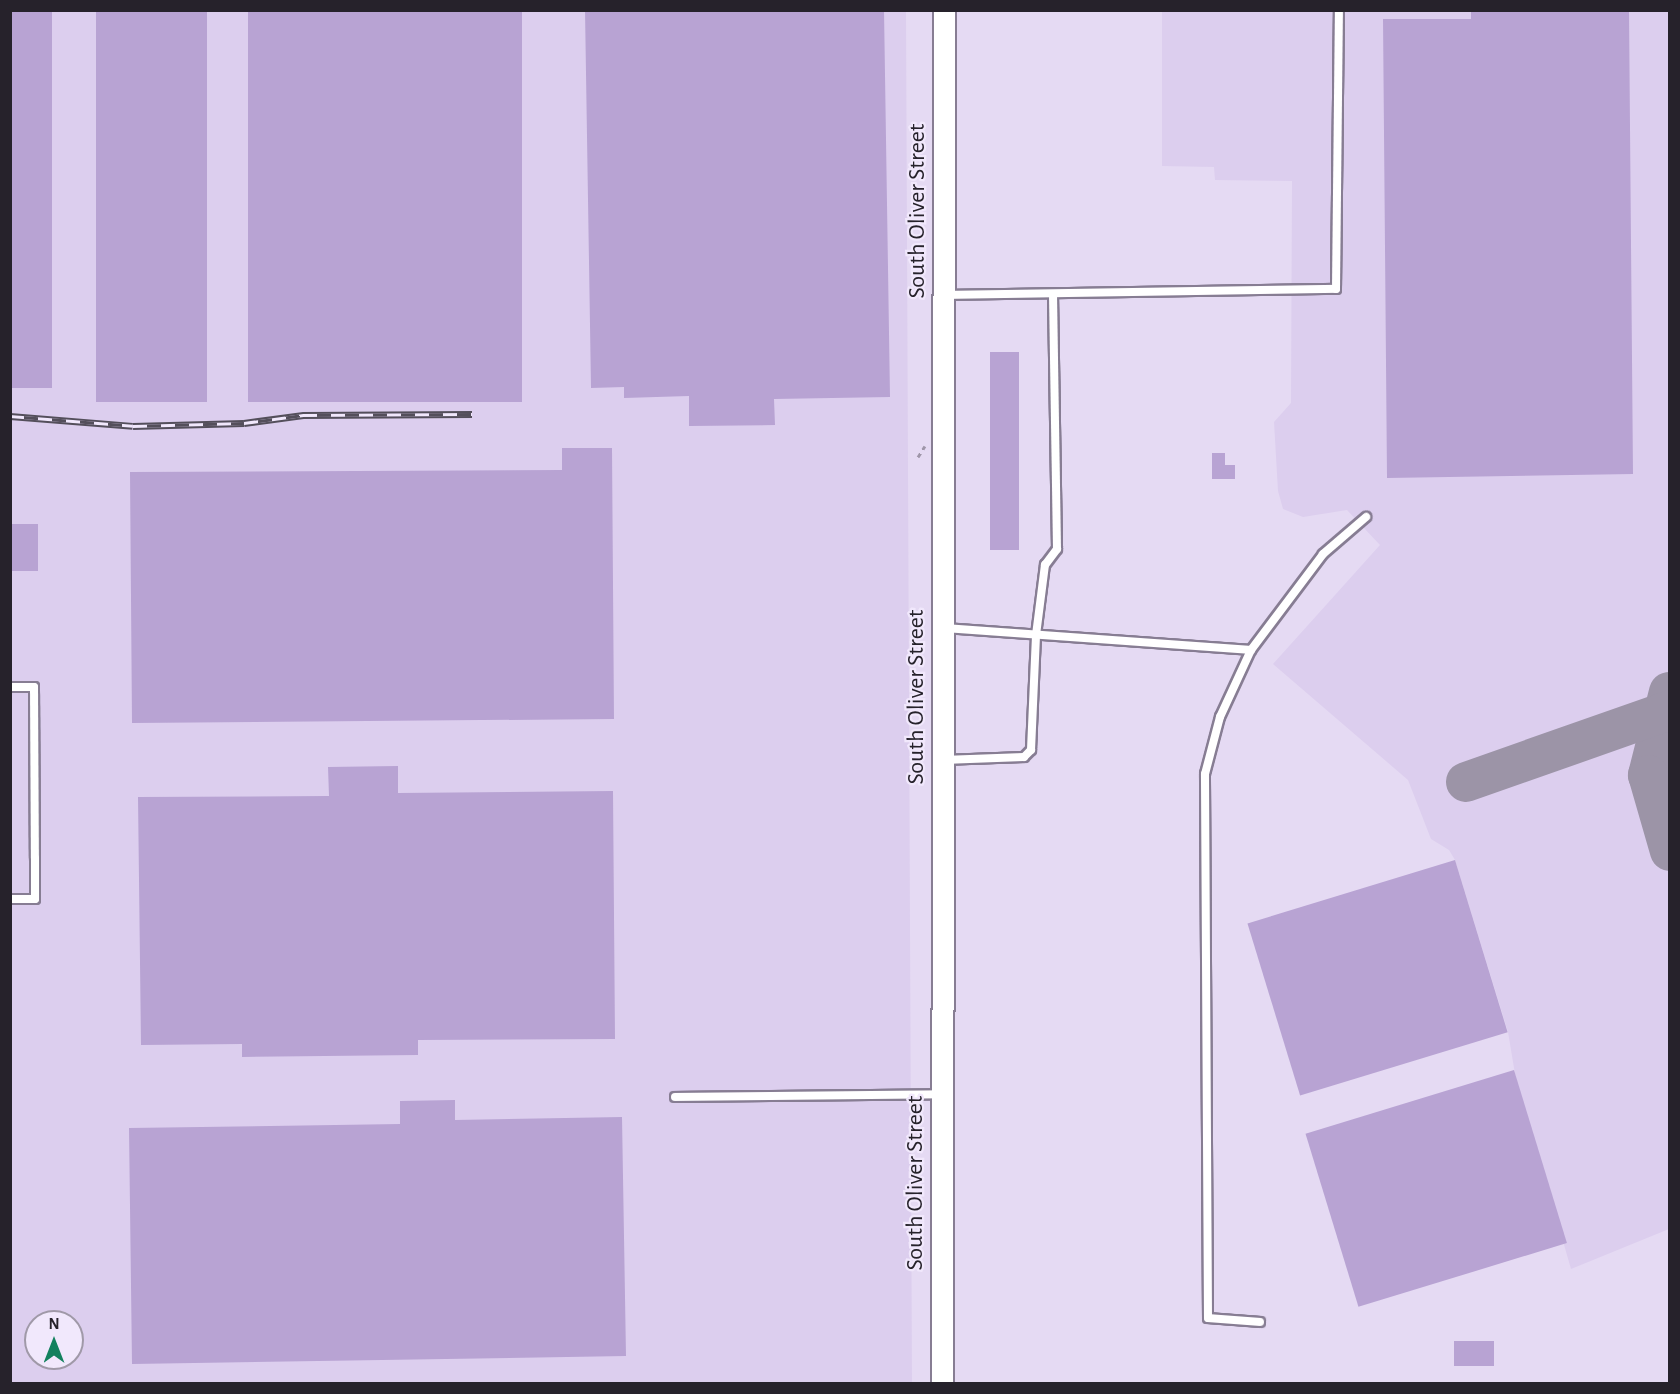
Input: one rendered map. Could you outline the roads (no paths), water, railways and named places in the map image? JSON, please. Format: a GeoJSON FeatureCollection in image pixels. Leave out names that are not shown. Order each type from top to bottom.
{"type":"FeatureCollection","features":[{"type":"Feature","properties":{"kind":"main road","name":"South Oliver Street"},"geometry":{"type":"LineString","coordinates":[[942,1383],[944,10]]}},
{"type":"Feature","properties":{"kind":"lane"},"geometry":{"type":"LineString","coordinates":[[943,295],[1336,289],[1339,10]]}},
{"type":"Feature","properties":{"kind":"lane"},"geometry":{"type":"LineString","coordinates":[[942,760],[1024,757],[1031,750],[1036,635],[1045,565],[1057,549],[1053,295]]}},
{"type":"Feature","properties":{"kind":"lane"},"geometry":{"type":"LineString","coordinates":[[1260,1322],[1208,1318],[1205,774],[1220,717],[1251,650],[1323,554],[1366,517]]}},
{"type":"Feature","properties":{"kind":"lane"},"geometry":{"type":"LineString","coordinates":[[943,628],[1251,650]]}},
{"type":"Feature","properties":{"kind":"lane"},"geometry":{"type":"LineString","coordinates":[[10,687],[34,687],[34,899],[10,899]]}},
{"type":"Feature","properties":{"kind":"lane"},"geometry":{"type":"LineString","coordinates":[[675,1097],[942,1094]]}},
{"type":"Feature","properties":{"kind":"railway"},"geometry":{"type":"LineString","coordinates":[[10,416],[133,426],[244,423],[303,415],[472,414]]}}]}
